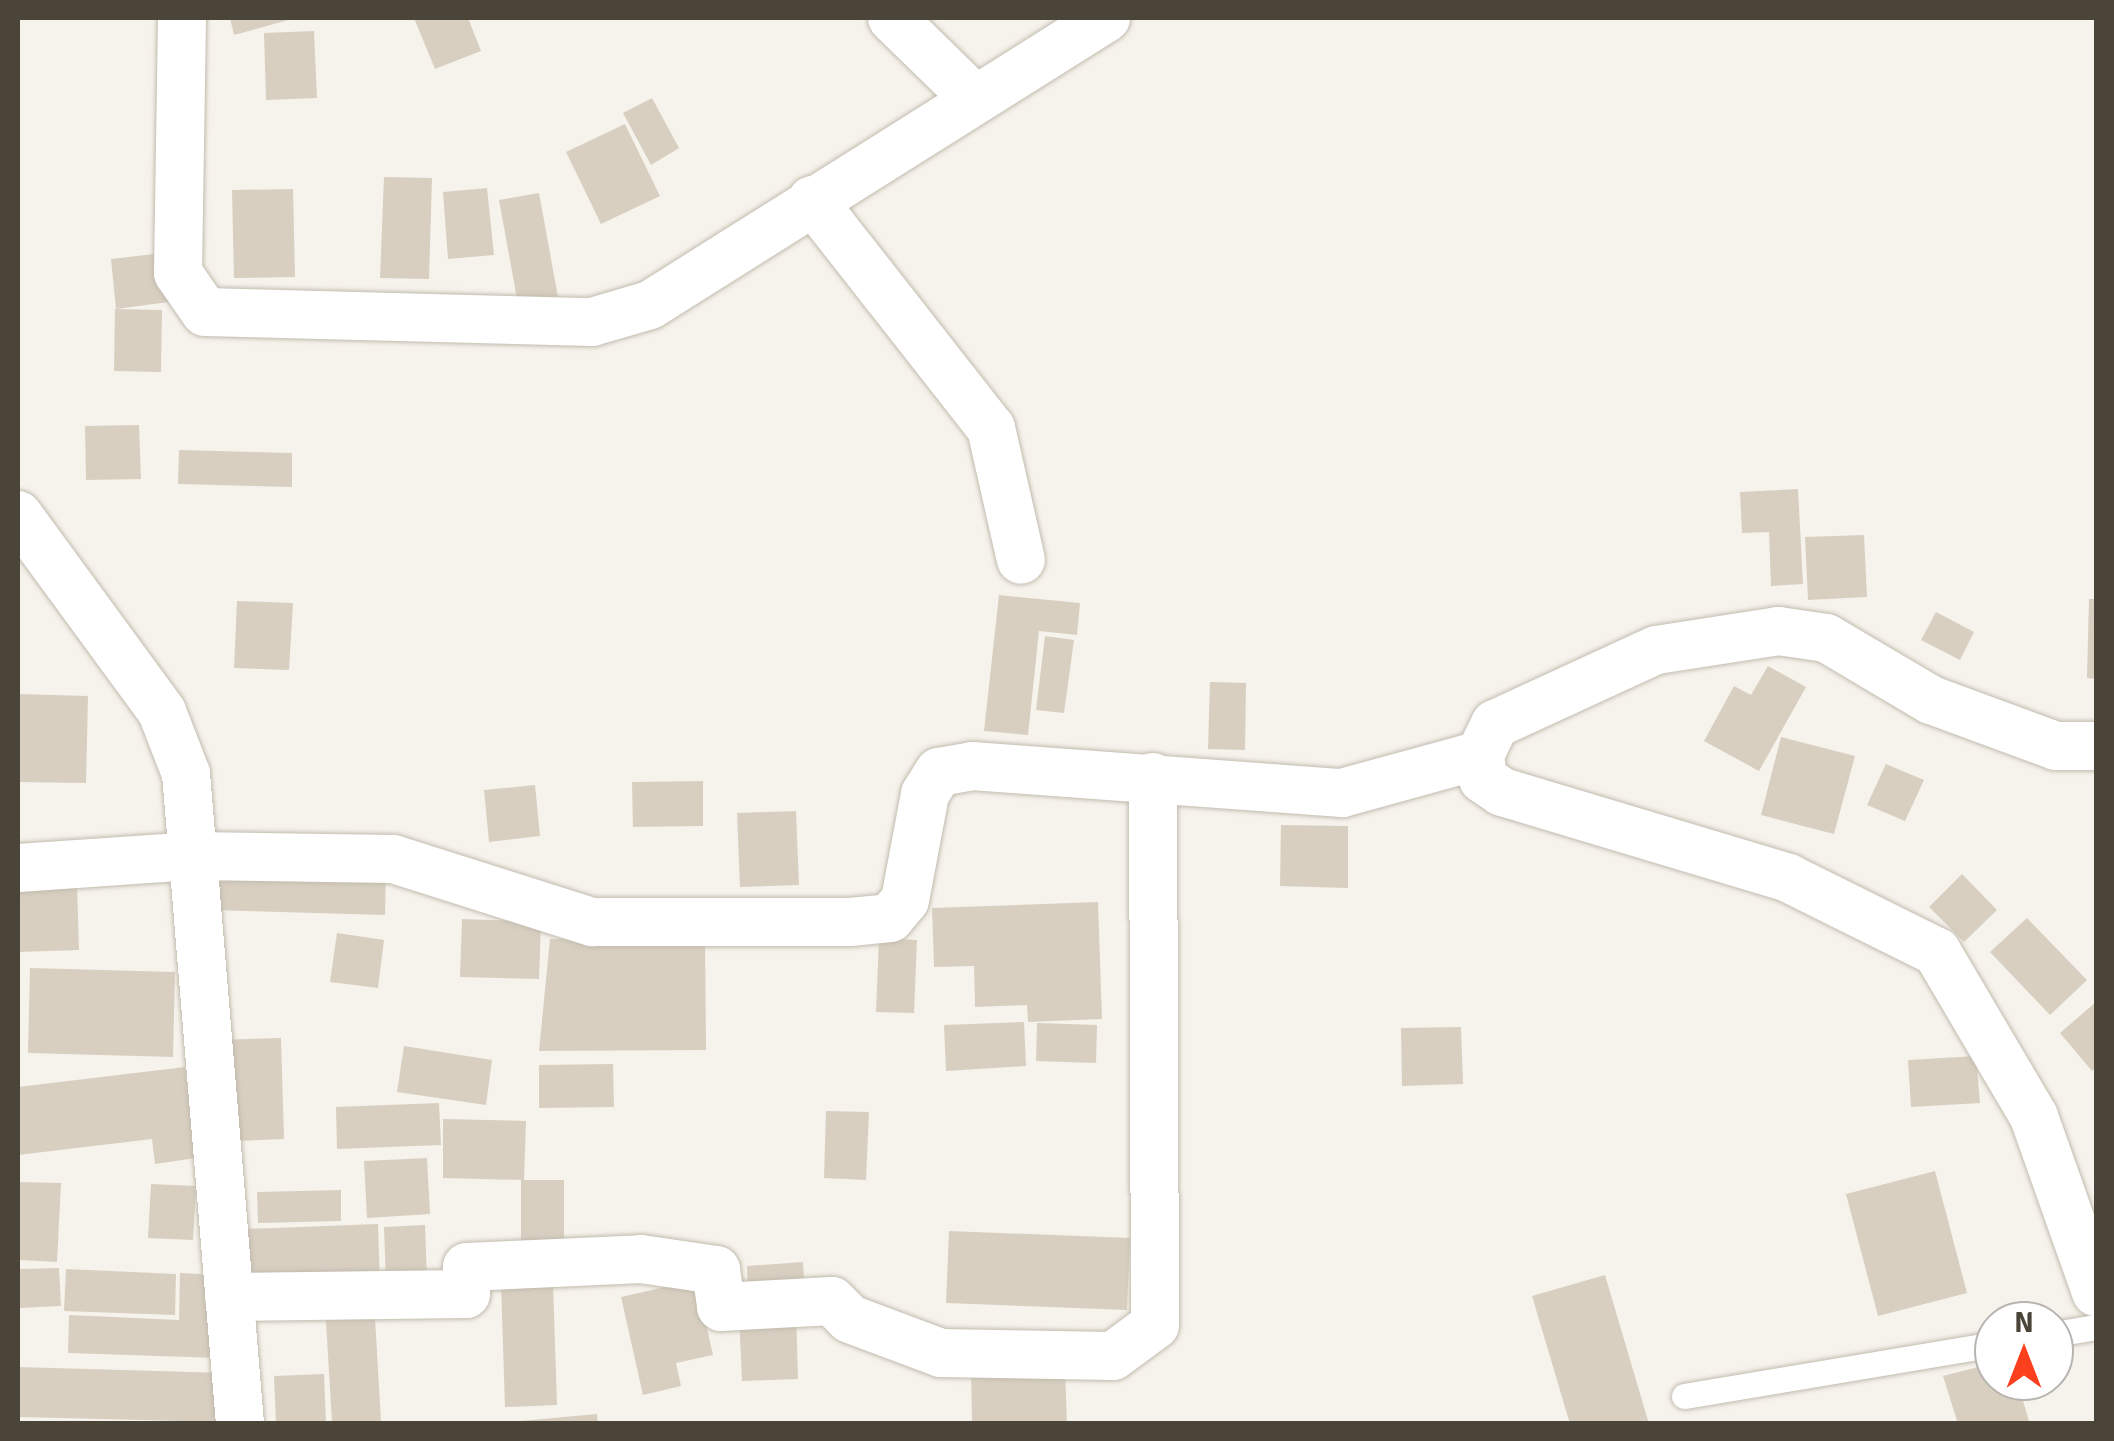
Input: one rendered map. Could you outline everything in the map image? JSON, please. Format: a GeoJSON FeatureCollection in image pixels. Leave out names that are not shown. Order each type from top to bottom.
{"type":"FeatureCollection","features":[{"type":"Feature","properties":{"kind":"street"},"geometry":{"type":"LineString","coordinates":[[182,18],[178,273],[205,312],[592,322],[650,305],[972,97],[1106,18]]}},
{"type":"Feature","properties":{"kind":"street"},"geometry":{"type":"LineString","coordinates":[[892,18],[972,97]]}},
{"type":"Feature","properties":{"kind":"street"},"geometry":{"type":"LineString","coordinates":[[812,200],[991,428],[1022,560]]}},
{"type":"Feature","properties":{"kind":"street"},"geometry":{"type":"LineString","coordinates":[[24,534],[162,712],[186,774],[196,856],[240,1424]]}},
{"type":"Feature","properties":{"kind":"street"},"geometry":{"type":"LineString","coordinates":[[2096,746],[2056,746],[1931,700],[1826,638],[1779,631],[1656,650],[1495,724],[1480,756],[1483,779],[1502,792],[1788,878],[1938,952],[2034,1117],[2096,1292]]}},
{"type":"Feature","properties":{"kind":"street"},"geometry":{"type":"LineString","coordinates":[[18,868],[196,856],[393,859],[592,922],[850,922],[890,918],[905,900],[924,794],[939,772],[972,766],[1342,793],[1480,756]]}},
{"type":"Feature","properties":{"kind":"street"},"geometry":{"type":"LineString","coordinates":[[228,1297],[466,1294],[467,1266],[640,1259],[716,1270],[722,1307],[832,1301],[850,1319],[940,1352],[1113,1356],[1154,1325],[1153,778]]}},
{"type":"Feature","properties":{"kind":"lane"},"geometry":{"type":"LineString","coordinates":[[1684,1396],[1974,1347]]}},
{"type":"Feature","properties":{"kind":"building"},"geometry":{"type":"Polygon","coordinates":[[[230,18],[292,18],[292,19],[234,35],[230,18]]]}},
{"type":"Feature","properties":{"kind":"building"},"geometry":{"type":"Polygon","coordinates":[[[414,18],[468,18],[481,51],[435,69],[414,18]]]}},
{"type":"Feature","properties":{"kind":"building"},"geometry":{"type":"Polygon","coordinates":[[[314,31],[317,98],[266,100],[264,33],[314,31]]]}},
{"type":"Feature","properties":{"kind":"building"},"geometry":{"type":"Polygon","coordinates":[[[652,98],[679,148],[651,165],[623,113],[652,98]]]}},
{"type":"Feature","properties":{"kind":"building"},"geometry":{"type":"Polygon","coordinates":[[[625,124],[660,196],[601,224],[566,152],[625,124]]]}},
{"type":"Feature","properties":{"kind":"building"},"geometry":{"type":"Polygon","coordinates":[[[384,177],[432,178],[429,279],[380,278],[384,177]]]}},
{"type":"Feature","properties":{"kind":"building"},"geometry":{"type":"Polygon","coordinates":[[[487,188],[494,255],[448,259],[443,192],[487,188]]]}},
{"type":"Feature","properties":{"kind":"building"},"geometry":{"type":"Polygon","coordinates":[[[293,189],[295,277],[234,278],[232,190],[293,189]]]}},
{"type":"Feature","properties":{"kind":"building"},"geometry":{"type":"Polygon","coordinates":[[[539,193],[558,297],[518,304],[499,200],[539,193]]]}},
{"type":"Feature","properties":{"kind":"building"},"geometry":{"type":"Polygon","coordinates":[[[163,253],[169,302],[116,309],[111,259],[163,253]]]}},
{"type":"Feature","properties":{"kind":"building"},"geometry":{"type":"Polygon","coordinates":[[[115,309],[162,310],[161,372],[114,371],[115,309]]]}},
{"type":"Feature","properties":{"kind":"building"},"geometry":{"type":"Polygon","coordinates":[[[139,425],[141,479],[86,480],[85,426],[139,425]]]}},
{"type":"Feature","properties":{"kind":"building"},"geometry":{"type":"Polygon","coordinates":[[[179,450],[292,453],[292,487],[178,484],[179,450]]]}},
{"type":"Feature","properties":{"kind":"building"},"geometry":{"type":"Polygon","coordinates":[[[1798,489],[1803,584],[1771,586],[1769,532],[1742,533],[1740,492],[1798,489]]]}},
{"type":"Feature","properties":{"kind":"building"},"geometry":{"type":"Polygon","coordinates":[[[1864,535],[1867,597],[1808,600],[1805,537],[1864,535]]]}},
{"type":"Feature","properties":{"kind":"building"},"geometry":{"type":"Polygon","coordinates":[[[999,595],[1080,603],[1077,635],[1039,631],[1028,735],[984,731],[999,595]]]}},
{"type":"Feature","properties":{"kind":"building"},"geometry":{"type":"Polygon","coordinates":[[[2089,599],[2096,599],[2096,679],[2087,678],[2089,599]]]}},
{"type":"Feature","properties":{"kind":"building"},"geometry":{"type":"Polygon","coordinates":[[[237,601],[293,603],[289,670],[234,668],[237,601]]]}},
{"type":"Feature","properties":{"kind":"building"},"geometry":{"type":"Polygon","coordinates":[[[1936,612],[1974,632],[1960,660],[1921,640],[1936,612]]]}},
{"type":"Feature","properties":{"kind":"building"},"geometry":{"type":"Polygon","coordinates":[[[1045,636],[1074,640],[1064,713],[1036,710],[1045,636]]]}},
{"type":"Feature","properties":{"kind":"building"},"geometry":{"type":"Polygon","coordinates":[[[1768,666],[1806,687],[1759,771],[1704,741],[1734,686],[1751,695],[1768,666]]]}},
{"type":"Feature","properties":{"kind":"building"},"geometry":{"type":"Polygon","coordinates":[[[1210,682],[1246,683],[1245,750],[1208,749],[1210,682]]]}},
{"type":"Feature","properties":{"kind":"building"},"geometry":{"type":"Polygon","coordinates":[[[18,694],[88,696],[86,783],[18,782],[18,694]]]}},
{"type":"Feature","properties":{"kind":"building"},"geometry":{"type":"Polygon","coordinates":[[[1781,737],[1855,756],[1834,834],[1761,815],[1781,737]]]}},
{"type":"Feature","properties":{"kind":"building"},"geometry":{"type":"Polygon","coordinates":[[[1886,764],[1924,780],[1905,821],[1867,805],[1886,764]]]}},
{"type":"Feature","properties":{"kind":"building"},"geometry":{"type":"Polygon","coordinates":[[[703,781],[703,826],[633,827],[632,782],[703,781]]]}},
{"type":"Feature","properties":{"kind":"building"},"geometry":{"type":"Polygon","coordinates":[[[535,785],[540,836],[489,842],[484,790],[535,785]]]}},
{"type":"Feature","properties":{"kind":"building"},"geometry":{"type":"Polygon","coordinates":[[[796,811],[799,885],[740,887],[737,813],[796,811]]]}},
{"type":"Feature","properties":{"kind":"building"},"geometry":{"type":"Polygon","coordinates":[[[1281,825],[1348,826],[1348,888],[1280,886],[1281,825]]]}},
{"type":"Feature","properties":{"kind":"building"},"geometry":{"type":"Polygon","coordinates":[[[210,861],[386,865],[385,915],[209,910],[210,861]]]}},
{"type":"Feature","properties":{"kind":"building"},"geometry":{"type":"Polygon","coordinates":[[[1962,874],[1997,910],[1964,942],[1929,907],[1962,874]]]}},
{"type":"Feature","properties":{"kind":"building"},"geometry":{"type":"Polygon","coordinates":[[[77,885],[79,950],[18,952],[18,888],[77,885]]]}},
{"type":"Feature","properties":{"kind":"building"},"geometry":{"type":"Polygon","coordinates":[[[1098,902],[1102,1019],[1028,1022],[1027,1005],[975,1007],[974,966],[934,967],[932,908],[1098,902]]]}},
{"type":"Feature","properties":{"kind":"building"},"geometry":{"type":"Polygon","coordinates":[[[2027,918],[2087,980],[2050,1015],[1990,952],[2027,918]]]}},
{"type":"Feature","properties":{"kind":"building"},"geometry":{"type":"Polygon","coordinates":[[[462,919],[541,922],[539,979],[460,977],[462,919]]]}},
{"type":"Feature","properties":{"kind":"building"},"geometry":{"type":"Polygon","coordinates":[[[337,933],[384,940],[378,988],[330,982],[337,933]]]}},
{"type":"Feature","properties":{"kind":"building"},"geometry":{"type":"Polygon","coordinates":[[[705,935],[706,1050],[539,1051],[550,939],[705,935]]]}},
{"type":"Feature","properties":{"kind":"building"},"geometry":{"type":"Polygon","coordinates":[[[879,938],[917,940],[914,1013],[876,1012],[879,938]]]}},
{"type":"Feature","properties":{"kind":"building"},"geometry":{"type":"Polygon","coordinates":[[[30,968],[175,972],[173,1057],[28,1053],[30,968]]]}},
{"type":"Feature","properties":{"kind":"building"},"geometry":{"type":"Polygon","coordinates":[[[2096,1002],[2096,1067],[2092,1071],[2060,1033],[2096,1002]]]}},
{"type":"Feature","properties":{"kind":"building"},"geometry":{"type":"Polygon","coordinates":[[[1024,1022],[1026,1066],[946,1071],[944,1025],[1024,1022]]]}},
{"type":"Feature","properties":{"kind":"building"},"geometry":{"type":"Polygon","coordinates":[[[1037,1023],[1097,1025],[1096,1063],[1036,1061],[1037,1023]]]}},
{"type":"Feature","properties":{"kind":"building"},"geometry":{"type":"Polygon","coordinates":[[[1461,1027],[1463,1084],[1402,1086],[1401,1028],[1461,1027]]]}},
{"type":"Feature","properties":{"kind":"building"},"geometry":{"type":"Polygon","coordinates":[[[281,1038],[284,1139],[218,1142],[214,1040],[281,1038]]]}},
{"type":"Feature","properties":{"kind":"building"},"geometry":{"type":"Polygon","coordinates":[[[404,1046],[492,1060],[486,1105],[397,1092],[404,1046]]]}},
{"type":"Feature","properties":{"kind":"building"},"geometry":{"type":"Polygon","coordinates":[[[1976,1056],[1980,1103],[1911,1107],[1908,1060],[1976,1056]]]}},
{"type":"Feature","properties":{"kind":"building"},"geometry":{"type":"Polygon","coordinates":[[[613,1064],[614,1107],[539,1108],[539,1065],[613,1064]]]}},
{"type":"Feature","properties":{"kind":"building"},"geometry":{"type":"Polygon","coordinates":[[[185,1067],[196,1158],[155,1164],[152,1139],[18,1155],[18,1087],[185,1067]]]}},
{"type":"Feature","properties":{"kind":"building"},"geometry":{"type":"Polygon","coordinates":[[[439,1103],[441,1145],[337,1149],[336,1107],[439,1103]]]}},
{"type":"Feature","properties":{"kind":"building"},"geometry":{"type":"Polygon","coordinates":[[[826,1111],[869,1112],[866,1180],[824,1178],[826,1111]]]}},
{"type":"Feature","properties":{"kind":"building"},"geometry":{"type":"Polygon","coordinates":[[[443,1119],[526,1121],[524,1180],[443,1178],[443,1119]]]}},
{"type":"Feature","properties":{"kind":"building"},"geometry":{"type":"Polygon","coordinates":[[[427,1158],[430,1214],[367,1218],[364,1161],[427,1158]]]}},
{"type":"Feature","properties":{"kind":"building"},"geometry":{"type":"Polygon","coordinates":[[[1935,1171],[1967,1293],[1878,1316],[1846,1194],[1935,1171]]]}},
{"type":"Feature","properties":{"kind":"building"},"geometry":{"type":"Polygon","coordinates":[[[521,1180],[564,1180],[564,1254],[521,1254],[521,1180]]]}},
{"type":"Feature","properties":{"kind":"building"},"geometry":{"type":"Polygon","coordinates":[[[18,1182],[61,1183],[57,1262],[18,1260],[18,1182]]]}},
{"type":"Feature","properties":{"kind":"building"},"geometry":{"type":"Polygon","coordinates":[[[151,1184],[196,1186],[193,1240],[148,1238],[151,1184]]]}},
{"type":"Feature","properties":{"kind":"building"},"geometry":{"type":"Polygon","coordinates":[[[341,1190],[341,1221],[258,1223],[257,1192],[341,1190]]]}},
{"type":"Feature","properties":{"kind":"building"},"geometry":{"type":"Polygon","coordinates":[[[378,1224],[380,1286],[246,1291],[245,1229],[378,1224]]]}},
{"type":"Feature","properties":{"kind":"building"},"geometry":{"type":"Polygon","coordinates":[[[425,1225],[427,1281],[386,1283],[384,1227],[425,1225]]]}},
{"type":"Feature","properties":{"kind":"building"},"geometry":{"type":"Polygon","coordinates":[[[949,1231],[1130,1238],[1127,1310],[946,1303],[949,1231]]]}},
{"type":"Feature","properties":{"kind":"building"},"geometry":{"type":"Polygon","coordinates":[[[803,1262],[805,1297],[748,1299],[747,1266],[803,1262]]]}},
{"type":"Feature","properties":{"kind":"building"},"geometry":{"type":"Polygon","coordinates":[[[59,1268],[61,1306],[20,1308],[19,1269],[59,1268]]]}},
{"type":"Feature","properties":{"kind":"building"},"geometry":{"type":"Polygon","coordinates":[[[66,1269],[176,1274],[175,1315],[64,1311],[66,1269]]]}},
{"type":"Feature","properties":{"kind":"building"},"geometry":{"type":"Polygon","coordinates":[[[180,1273],[221,1275],[218,1358],[68,1353],[69,1315],[179,1320],[180,1273]]]}},
{"type":"Feature","properties":{"kind":"building"},"geometry":{"type":"Polygon","coordinates":[[[1605,1275],[1649,1424],[1570,1424],[1532,1296],[1605,1275]]]}},
{"type":"Feature","properties":{"kind":"building"},"geometry":{"type":"Polygon","coordinates":[[[696,1280],[713,1355],[676,1363],[681,1386],[643,1395],[621,1297],[696,1280]]]}},
{"type":"Feature","properties":{"kind":"building"},"geometry":{"type":"Polygon","coordinates":[[[553,1282],[557,1405],[505,1407],[501,1284],[553,1282]]]}},
{"type":"Feature","properties":{"kind":"building"},"geometry":{"type":"Polygon","coordinates":[[[374,1301],[381,1421],[332,1423],[325,1304],[374,1301]]]}},
{"type":"Feature","properties":{"kind":"building"},"geometry":{"type":"Polygon","coordinates":[[[796,1311],[798,1379],[742,1381],[739,1314],[796,1311]]]}},
{"type":"Feature","properties":{"kind":"building"},"geometry":{"type":"Polygon","coordinates":[[[18,1367],[226,1373],[224,1422],[18,1417],[18,1367]]]}},
{"type":"Feature","properties":{"kind":"building"},"geometry":{"type":"Polygon","coordinates":[[[1065,1367],[1067,1424],[972,1424],[971,1369],[1065,1367]]]}},
{"type":"Feature","properties":{"kind":"building"},"geometry":{"type":"Polygon","coordinates":[[[1974,1368],[1974,1401],[2023,1401],[2030,1424],[1958,1424],[1943,1376],[1974,1368]]]}},
{"type":"Feature","properties":{"kind":"building"},"geometry":{"type":"Polygon","coordinates":[[[324,1374],[326,1422],[276,1424],[274,1376],[324,1374]]]}},
{"type":"Feature","properties":{"kind":"building"},"geometry":{"type":"Polygon","coordinates":[[[597,1414],[598,1424],[520,1424],[520,1421],[597,1414]]]}}]}
